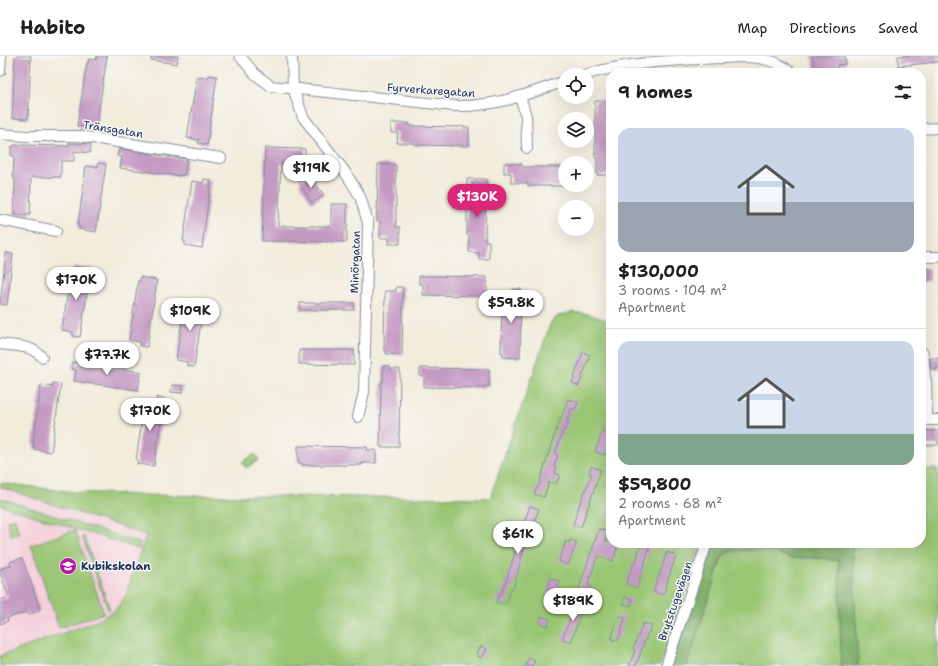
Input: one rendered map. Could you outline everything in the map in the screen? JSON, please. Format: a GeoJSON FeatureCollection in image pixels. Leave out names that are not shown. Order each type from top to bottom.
{"type":"FeatureCollection","features":[{"type":"Feature","properties":{"kind":"street"},"geometry":{"type":"LineString","coordinates":[[0,71],[1,56]]}},
{"type":"Feature","properties":{"kind":"street"},"geometry":{"type":"LineString","coordinates":[[240,56],[255,74],[271,86],[293,88]]}},
{"type":"Feature","properties":{"kind":"street","name":"Minörgatan"},"geometry":{"type":"LineString","coordinates":[[292,56],[293,88],[303,117],[345,172],[360,196],[368,223],[364,392],[358,417]]}},
{"type":"Feature","properties":{"kind":"street"},"geometry":{"type":"LineString","coordinates":[[610,68],[652,62],[743,57],[757,57],[770,60],[785,68]]}},
{"type":"Feature","properties":{"kind":"street"},"geometry":{"type":"LineString","coordinates":[[594,72],[606,69]]}},
{"type":"Feature","properties":{"kind":"street","name":"Fyrverkaregatan"},"geometry":{"type":"LineString","coordinates":[[293,88],[459,106],[487,104],[520,96],[558,83]]}},
{"type":"Feature","properties":{"kind":"street"},"geometry":{"type":"LineString","coordinates":[[520,96],[526,116],[527,148]]}},
{"type":"Feature","properties":{"kind":"street"},"geometry":{"type":"LineString","coordinates":[[926,129],[938,128]]}},
{"type":"Feature","properties":{"kind":"street","name":"Tränsgatan"},"geometry":{"type":"LineString","coordinates":[[0,134],[26,136],[79,136],[221,158]]}},
{"type":"Feature","properties":{"kind":"street"},"geometry":{"type":"LineString","coordinates":[[0,220],[56,231]]}},
{"type":"Feature","properties":{"kind":"street"},"geometry":{"type":"LineString","coordinates":[[926,257],[938,257]]}},
{"type":"Feature","properties":{"kind":"street"},"geometry":{"type":"LineString","coordinates":[[0,344],[31,348],[38,352],[42,357]]}},
{"type":"Feature","properties":{"kind":"street"},"geometry":{"type":"LineString","coordinates":[[926,420],[938,420]]}},
{"type":"Feature","properties":{"kind":"street","name":"Brytstugevägen"},"geometry":{"type":"LineString","coordinates":[[666,666],[705,548]]}},
{"type":"Feature","properties":{"kind":"shaded area","name":"Kubikskolan"},"geometry":{"type":"Polygon","coordinates":[[[0,487],[146,535],[125,597],[114,611],[96,621],[0,656],[0,487]]]}},
{"type":"Feature","properties":{"kind":"green space"},"geometry":{"type":"Polygon","coordinates":[[[572,312],[589,314],[606,320],[606,548],[700,548],[660,666],[0,666],[0,656],[96,621],[114,611],[125,597],[146,535],[0,487],[0,483],[74,492],[146,495],[490,498],[551,322],[558,316],[572,312]]]}},
{"type":"Feature","properties":{"kind":"green space"},"geometry":{"type":"Polygon","coordinates":[[[255,454],[259,460],[246,468],[242,462],[255,454]]]}},
{"type":"Feature","properties":{"kind":"green space"},"geometry":{"type":"Polygon","coordinates":[[[926,469],[938,469],[938,666],[858,666],[852,548],[926,548],[926,469]]]}},
{"type":"Feature","properties":{"kind":"green space"},"geometry":{"type":"Polygon","coordinates":[[[0,498],[140,543],[139,549],[0,505],[0,498]]]}},
{"type":"Feature","properties":{"kind":"green space"},"geometry":{"type":"Polygon","coordinates":[[[15,518],[19,534],[11,536],[7,520],[15,518]]]}},
{"type":"Feature","properties":{"kind":"green space"},"geometry":{"type":"Polygon","coordinates":[[[75,530],[104,613],[59,628],[31,545],[75,530]]]}},
{"type":"Feature","properties":{"kind":"green space"},"geometry":{"type":"Polygon","coordinates":[[[84,536],[110,609],[108,610],[82,537],[84,536]]]}},
{"type":"Feature","properties":{"kind":"green space"},"geometry":{"type":"Polygon","coordinates":[[[711,548],[852,548],[858,666],[841,666],[839,560],[822,558],[792,558],[771,551],[759,550],[731,551],[726,553],[721,559],[687,666],[670,666],[711,548]]]}},
{"type":"Feature","properties":{"kind":"green space"},"geometry":{"type":"Polygon","coordinates":[[[736,550],[764,550],[792,558],[822,558],[839,560],[841,666],[687,666],[721,559],[726,553],[736,550]]]}},
{"type":"Feature","properties":{"kind":"building"},"geometry":{"type":"Polygon","coordinates":[[[15,56],[31,56],[28,119],[12,118],[15,56]]]}},
{"type":"Feature","properties":{"kind":"building"},"geometry":{"type":"Polygon","coordinates":[[[97,56],[107,56],[96,129],[77,126],[87,63],[89,59],[96,60],[97,56]]]}},
{"type":"Feature","properties":{"kind":"building"},"geometry":{"type":"Polygon","coordinates":[[[151,56],[178,56],[177,64],[151,60],[151,56]]]}},
{"type":"Feature","properties":{"kind":"building"},"geometry":{"type":"Polygon","coordinates":[[[812,56],[845,56],[846,64],[837,65],[838,68],[815,68],[812,56]]]}},
{"type":"Feature","properties":{"kind":"building"},"geometry":{"type":"Polygon","coordinates":[[[898,56],[938,56],[938,62],[898,66],[898,56]]]}},
{"type":"Feature","properties":{"kind":"building"},"geometry":{"type":"Polygon","coordinates":[[[208,75],[217,76],[207,145],[198,143],[199,140],[187,138],[197,77],[208,78],[208,75]]]}},
{"type":"Feature","properties":{"kind":"building"},"geometry":{"type":"Polygon","coordinates":[[[595,101],[606,101],[606,175],[597,175],[597,158],[595,158],[595,101]]]}},
{"type":"Feature","properties":{"kind":"building"},"geometry":{"type":"Polygon","coordinates":[[[391,123],[409,123],[409,126],[469,127],[469,146],[414,145],[415,143],[397,143],[398,133],[391,133],[391,123]]]}},
{"type":"Feature","properties":{"kind":"building"},"geometry":{"type":"Polygon","coordinates":[[[69,143],[91,144],[90,153],[74,151],[74,161],[61,161],[61,177],[31,177],[30,215],[14,215],[15,178],[13,178],[14,156],[11,156],[11,147],[14,147],[14,145],[69,146],[69,143]]]}},
{"type":"Feature","properties":{"kind":"building"},"geometry":{"type":"Polygon","coordinates":[[[265,148],[305,149],[305,165],[281,164],[278,226],[331,226],[331,204],[347,204],[347,242],[262,241],[265,148]]]}},
{"type":"Feature","properties":{"kind":"building"},"geometry":{"type":"Polygon","coordinates":[[[119,149],[187,159],[184,175],[180,176],[120,168],[122,157],[117,156],[119,149]]]}},
{"type":"Feature","properties":{"kind":"building"},"geometry":{"type":"Polygon","coordinates":[[[98,163],[106,164],[96,232],[79,229],[78,225],[86,166],[98,167],[98,163]]]}},
{"type":"Feature","properties":{"kind":"building"},"geometry":{"type":"Polygon","coordinates":[[[504,163],[522,164],[522,167],[558,167],[558,186],[528,186],[528,183],[511,183],[511,173],[504,173],[504,163]]]}},
{"type":"Feature","properties":{"kind":"building"},"geometry":{"type":"Polygon","coordinates":[[[378,164],[396,165],[396,227],[400,227],[400,244],[389,244],[389,238],[380,238],[380,221],[377,221],[378,164]]]}},
{"type":"Feature","properties":{"kind":"building"},"geometry":{"type":"Polygon","coordinates":[[[310,175],[324,195],[312,203],[299,183],[310,175]]]}},
{"type":"Feature","properties":{"kind":"building"},"geometry":{"type":"Polygon","coordinates":[[[204,179],[211,180],[202,248],[185,245],[185,241],[183,241],[192,181],[203,183],[204,179]]]}},
{"type":"Feature","properties":{"kind":"building"},"geometry":{"type":"Polygon","coordinates":[[[467,179],[486,179],[485,241],[489,241],[489,259],[479,259],[479,253],[469,252],[469,235],[467,235],[467,179]]]}},
{"type":"Feature","properties":{"kind":"building"},"geometry":{"type":"Polygon","coordinates":[[[6,253],[13,254],[7,305],[0,304],[6,253]]]}},
{"type":"Feature","properties":{"kind":"building"},"geometry":{"type":"Polygon","coordinates":[[[74,267],[91,269],[80,337],[73,336],[73,332],[62,330],[71,271],[73,271],[74,267]]]}},
{"type":"Feature","properties":{"kind":"building"},"geometry":{"type":"Polygon","coordinates":[[[926,268],[930,268],[930,281],[926,281],[926,268]]]}},
{"type":"Feature","properties":{"kind":"building"},"geometry":{"type":"Polygon","coordinates":[[[419,276],[487,277],[487,293],[483,293],[483,296],[423,295],[423,284],[419,284],[419,276]]]}},
{"type":"Feature","properties":{"kind":"building"},"geometry":{"type":"Polygon","coordinates":[[[140,277],[157,280],[147,347],[140,346],[140,342],[129,340],[138,281],[140,281],[140,277]]]}},
{"type":"Feature","properties":{"kind":"building"},"geometry":{"type":"Polygon","coordinates":[[[396,287],[403,287],[402,355],[386,354],[386,350],[384,350],[385,291],[396,291],[396,287]]]}},
{"type":"Feature","properties":{"kind":"building"},"geometry":{"type":"Polygon","coordinates":[[[513,289],[521,289],[520,358],[503,357],[503,353],[501,353],[502,293],[513,293],[513,289]]]}},
{"type":"Feature","properties":{"kind":"building"},"geometry":{"type":"Polygon","coordinates":[[[187,299],[204,302],[194,367],[187,366],[187,362],[176,360],[185,303],[187,299]]]}},
{"type":"Feature","properties":{"kind":"building"},"geometry":{"type":"Polygon","coordinates":[[[300,303],[354,303],[354,310],[300,310],[300,303]]]}},
{"type":"Feature","properties":{"kind":"building"},"geometry":{"type":"Polygon","coordinates":[[[299,350],[354,350],[354,365],[299,364],[299,350]]]}},
{"type":"Feature","properties":{"kind":"building"},"geometry":{"type":"Polygon","coordinates":[[[583,352],[590,355],[579,386],[572,383],[583,352]]]}},
{"type":"Feature","properties":{"kind":"building"},"geometry":{"type":"Polygon","coordinates":[[[930,358],[938,358],[938,369],[931,369],[930,358]]]}},
{"type":"Feature","properties":{"kind":"building"},"geometry":{"type":"Polygon","coordinates":[[[73,362],[141,372],[138,390],[74,381],[76,370],[72,369],[73,362]]]}},
{"type":"Feature","properties":{"kind":"building"},"geometry":{"type":"Polygon","coordinates":[[[383,366],[390,366],[390,369],[400,369],[399,447],[380,447],[381,382],[383,382],[383,366]]]}},
{"type":"Feature","properties":{"kind":"building"},"geometry":{"type":"Polygon","coordinates":[[[420,368],[489,369],[489,386],[484,386],[484,388],[424,387],[424,376],[420,376],[420,368]]]}},
{"type":"Feature","properties":{"kind":"building"},"geometry":{"type":"Polygon","coordinates":[[[53,383],[61,384],[51,452],[34,449],[33,445],[41,385],[53,387],[53,383]]]}},
{"type":"Feature","properties":{"kind":"building"},"geometry":{"type":"Polygon","coordinates":[[[172,385],[183,386],[182,393],[171,392],[172,385]]]}},
{"type":"Feature","properties":{"kind":"building"},"geometry":{"type":"Polygon","coordinates":[[[157,397],[164,399],[154,466],[137,464],[138,460],[136,460],[145,400],[156,402],[157,397]]]}},
{"type":"Feature","properties":{"kind":"building"},"geometry":{"type":"Polygon","coordinates":[[[568,399],[578,402],[575,410],[572,408],[567,421],[569,422],[566,429],[564,429],[555,454],[558,455],[554,467],[556,468],[555,473],[560,475],[556,484],[549,482],[544,497],[534,494],[537,487],[538,488],[552,442],[568,399]]]}},
{"type":"Feature","properties":{"kind":"building"},"geometry":{"type":"Polygon","coordinates":[[[606,428],[605,455],[595,452],[603,430],[605,431],[606,428]]]}},
{"type":"Feature","properties":{"kind":"building"},"geometry":{"type":"Polygon","coordinates":[[[926,431],[938,431],[938,445],[926,445],[926,431]]]}},
{"type":"Feature","properties":{"kind":"building"},"geometry":{"type":"Polygon","coordinates":[[[298,446],[367,447],[367,450],[376,450],[376,463],[362,463],[362,465],[302,465],[302,463],[298,463],[298,446]]]}},
{"type":"Feature","properties":{"kind":"building"},"geometry":{"type":"Polygon","coordinates":[[[591,466],[601,470],[581,527],[573,525],[592,474],[589,473],[591,466]]]}},
{"type":"Feature","properties":{"kind":"building"},"geometry":{"type":"Polygon","coordinates":[[[530,506],[539,509],[529,531],[513,589],[511,589],[506,604],[496,602],[507,578],[516,549],[515,548],[530,506]]]}},
{"type":"Feature","properties":{"kind":"building"},"geometry":{"type":"Polygon","coordinates":[[[599,529],[606,531],[606,548],[617,548],[613,561],[599,556],[599,558],[597,557],[588,584],[591,586],[589,593],[579,590],[599,529]]]}},
{"type":"Feature","properties":{"kind":"building"},"geometry":{"type":"Polygon","coordinates":[[[570,540],[577,542],[568,565],[559,561],[566,541],[569,543],[570,540]]]}},
{"type":"Feature","properties":{"kind":"building"},"geometry":{"type":"Polygon","coordinates":[[[640,548],[649,548],[637,588],[626,584],[633,564],[635,564],[640,548]]]}},
{"type":"Feature","properties":{"kind":"building"},"geometry":{"type":"Polygon","coordinates":[[[667,552],[676,555],[663,595],[653,592],[667,552]]]}},
{"type":"Feature","properties":{"kind":"building"},"geometry":{"type":"Polygon","coordinates":[[[22,558],[40,610],[28,615],[27,612],[7,618],[8,621],[0,624],[0,600],[9,597],[0,573],[0,569],[11,565],[10,562],[22,558]]]}},
{"type":"Feature","properties":{"kind":"building"},"geometry":{"type":"Polygon","coordinates":[[[551,578],[560,581],[555,599],[547,596],[549,590],[547,589],[551,578]]]}},
{"type":"Feature","properties":{"kind":"building"},"geometry":{"type":"Polygon","coordinates":[[[625,597],[633,600],[631,606],[623,604],[625,597]]]}},
{"type":"Feature","properties":{"kind":"building"},"geometry":{"type":"Polygon","coordinates":[[[577,601],[584,603],[571,642],[562,639],[577,601]]]}},
{"type":"Feature","properties":{"kind":"building"},"geometry":{"type":"Polygon","coordinates":[[[541,616],[550,619],[548,626],[539,623],[541,616]]]}},
{"type":"Feature","properties":{"kind":"building"},"geometry":{"type":"Polygon","coordinates":[[[619,616],[625,618],[618,641],[611,639],[619,616]]]}},
{"type":"Feature","properties":{"kind":"building"},"geometry":{"type":"Polygon","coordinates":[[[643,623],[652,626],[649,633],[648,632],[636,666],[629,666],[635,650],[633,649],[643,623]]]}},
{"type":"Feature","properties":{"kind":"building"},"geometry":{"type":"Polygon","coordinates":[[[481,646],[487,649],[482,658],[476,655],[481,646]]]}},
{"type":"Feature","properties":{"kind":"building"},"geometry":{"type":"Polygon","coordinates":[[[529,658],[535,661],[532,666],[525,666],[529,658]]]}},
{"type":"Feature","properties":{"kind":"place","name":"Kubikskolan"},"geometry":{"type":"Point","coordinates":[68,566]}}]}
